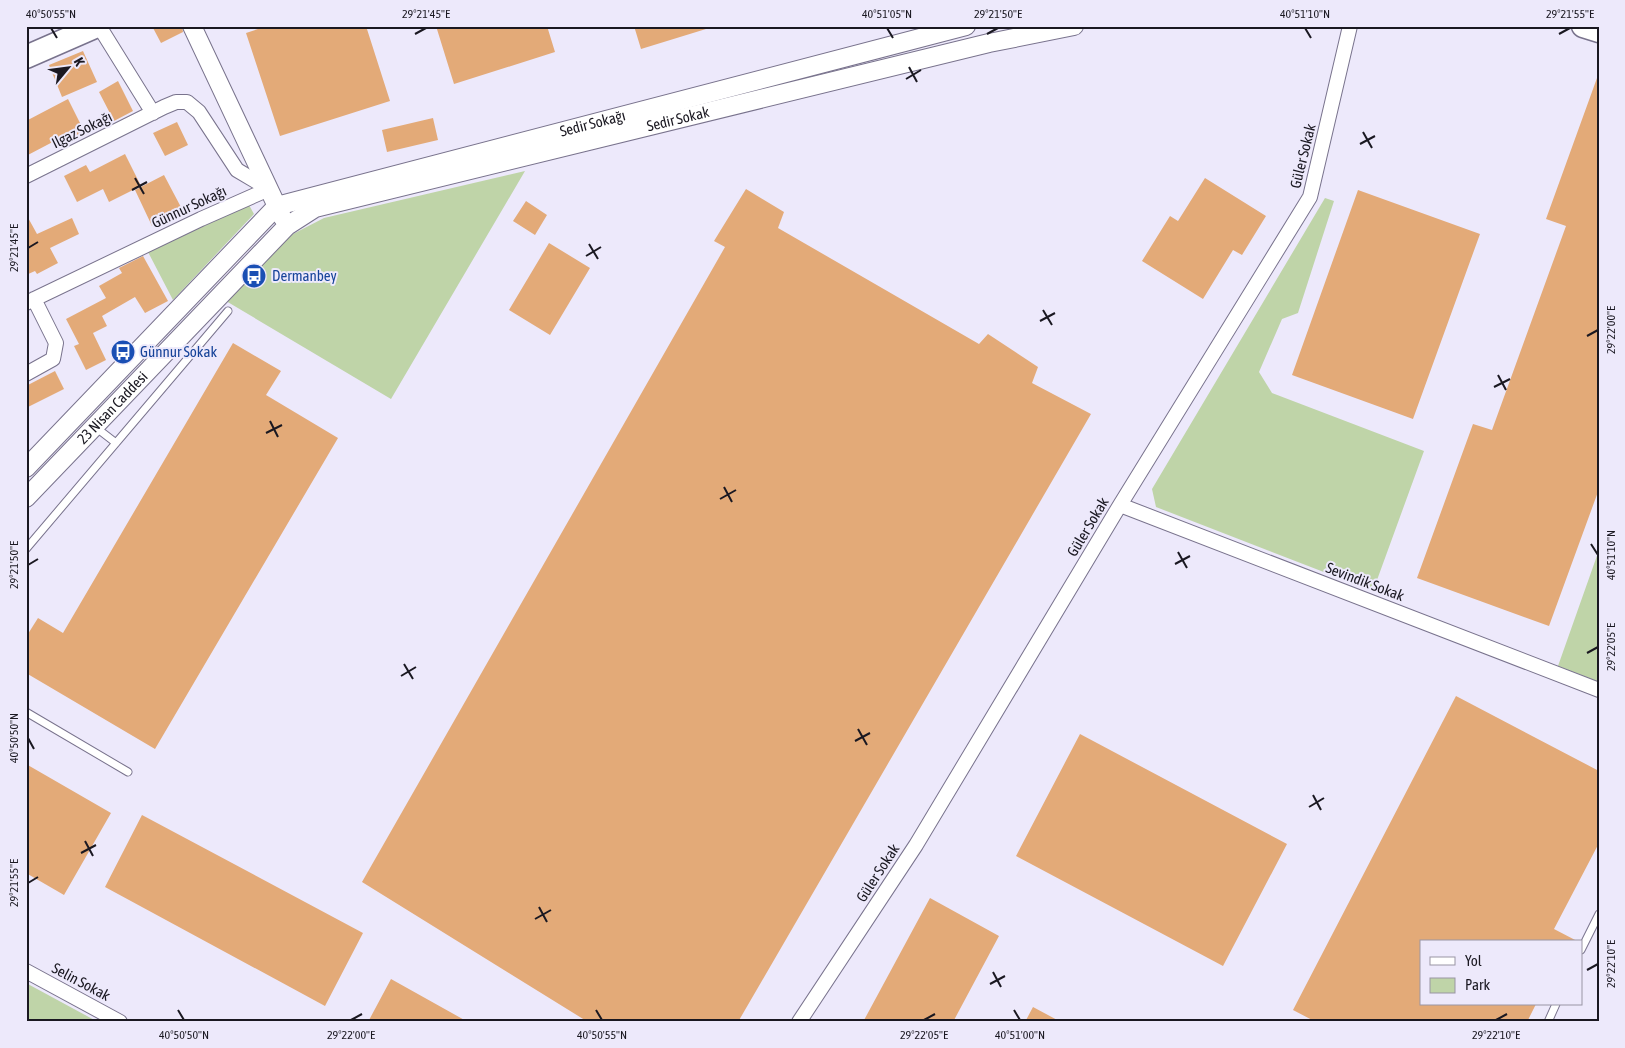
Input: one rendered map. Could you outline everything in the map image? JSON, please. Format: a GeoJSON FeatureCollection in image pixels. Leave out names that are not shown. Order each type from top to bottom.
{"type":"FeatureCollection","features":[{"type":"Feature","properties":{"kind":"main road"},"geometry":{"type":"LineString","coordinates":[[26,42],[61,26]]}},
{"type":"Feature","properties":{"kind":"main road"},"geometry":{"type":"LineString","coordinates":[[26,57],[98,26]]}},
{"type":"Feature","properties":{"kind":"main road"},"geometry":{"type":"LineString","coordinates":[[1583,26],[1599,32]]}},
{"type":"Feature","properties":{"kind":"street"},"geometry":{"type":"LineString","coordinates":[[98,26],[153,113]]}},
{"type":"Feature","properties":{"kind":"street"},"geometry":{"type":"LineString","coordinates":[[192,26],[287,226]]}},
{"type":"Feature","properties":{"kind":"street","name":"Sedir Sokağı"},"geometry":{"type":"LineString","coordinates":[[277,206],[966,26]]}},
{"type":"Feature","properties":{"kind":"street","name":"Sedir Sokak"},"geometry":{"type":"LineString","coordinates":[[287,226],[315,208],[989,43],[1074,26]]}},
{"type":"Feature","properties":{"kind":"street","name":"Güler Sokak"},"geometry":{"type":"LineString","coordinates":[[800,1022],[916,846],[1120,505],[1310,197],[1350,26]]}},
{"type":"Feature","properties":{"kind":"street","name":"Ilgaz Sokağı"},"geometry":{"type":"LineString","coordinates":[[26,176],[176,102],[187,102],[200,112]]}},
{"type":"Feature","properties":{"kind":"street","name":"Günnur Sokağı"},"geometry":{"type":"LineString","coordinates":[[200,112],[237,170],[269,189]]}},
{"type":"Feature","properties":{"kind":"street","name":"Günnur Sokağı"},"geometry":{"type":"LineString","coordinates":[[30,301],[201,218],[269,189]]}},
{"type":"Feature","properties":{"kind":"street","name":"23 Nisan Caddesi"},"geometry":{"type":"LineString","coordinates":[[26,468],[277,206]]}},
{"type":"Feature","properties":{"kind":"street","name":"23 Nisan Caddesi"},"geometry":{"type":"LineString","coordinates":[[26,498],[287,226]]}},
{"type":"Feature","properties":{"kind":"street"},"geometry":{"type":"LineString","coordinates":[[26,374],[53,359],[56,343],[30,301]]}},
{"type":"Feature","properties":{"kind":"street","name":"Sevindik Sokak"},"geometry":{"type":"LineString","coordinates":[[1120,505],[1599,690]]}},
{"type":"Feature","properties":{"kind":"street","name":"Selin Sokak"},"geometry":{"type":"LineString","coordinates":[[26,971],[120,1022]]}},
{"type":"Feature","properties":{"kind":"lane"},"geometry":{"type":"LineString","coordinates":[[26,549],[228,311]]}},
{"type":"Feature","properties":{"kind":"lane"},"geometry":{"type":"LineString","coordinates":[[94,426],[116,443]]}},
{"type":"Feature","properties":{"kind":"lane"},"geometry":{"type":"LineString","coordinates":[[26,712],[128,772]]}},
{"type":"Feature","properties":{"kind":"lane"},"geometry":{"type":"LineString","coordinates":[[1582,948],[1599,914]]}},
{"type":"Feature","properties":{"kind":"lane"},"geometry":{"type":"LineString","coordinates":[[1548,1022],[1555,1006]]}},
{"type":"Feature","properties":{"kind":"green space"},"geometry":{"type":"Polygon","coordinates":[[[525,171],[391,399],[226,301],[293,234],[324,218],[525,171]]]}},
{"type":"Feature","properties":{"kind":"green space"},"geometry":{"type":"Polygon","coordinates":[[[1325,198],[1334,201],[1298,313],[1282,319],[1259,372],[1272,393],[1424,451],[1373,591],[1156,507],[1152,489],[1325,198]]]}},
{"type":"Feature","properties":{"kind":"green space"},"geometry":{"type":"Polygon","coordinates":[[[249,205],[254,214],[173,300],[148,252],[249,205]]]}},
{"type":"Feature","properties":{"kind":"green space"},"geometry":{"type":"Polygon","coordinates":[[[1599,550],[1599,682],[1558,666],[1599,550]]]}},
{"type":"Feature","properties":{"kind":"green space"},"geometry":{"type":"Polygon","coordinates":[[[26,983],[98,1022],[26,1022],[26,983]]]}},
{"type":"Feature","properties":{"kind":"building"},"geometry":{"type":"Polygon","coordinates":[[[152,26],[182,26],[183,32],[161,43],[152,26]]]}},
{"type":"Feature","properties":{"kind":"building"},"geometry":{"type":"Polygon","coordinates":[[[267,26],[366,26],[390,101],[280,136],[246,33],[267,26]]]}},
{"type":"Feature","properties":{"kind":"building"},"geometry":{"type":"Polygon","coordinates":[[[436,26],[547,26],[555,52],[454,84],[436,26]]]}},
{"type":"Feature","properties":{"kind":"building"},"geometry":{"type":"Polygon","coordinates":[[[634,26],[706,26],[706,29],[641,49],[634,26]]]}},
{"type":"Feature","properties":{"kind":"building"},"geometry":{"type":"Polygon","coordinates":[[[83,51],[97,82],[62,97],[49,65],[83,51]]]}},
{"type":"Feature","properties":{"kind":"building"},"geometry":{"type":"Polygon","coordinates":[[[1597,78],[1599,78],[1599,489],[1549,626],[1417,578],[1473,424],[1492,430],[1566,226],[1546,219],[1597,78]]]}},
{"type":"Feature","properties":{"kind":"building"},"geometry":{"type":"Polygon","coordinates":[[[118,81],[133,111],[114,121],[99,92],[118,81]]]}},
{"type":"Feature","properties":{"kind":"building"},"geometry":{"type":"Polygon","coordinates":[[[68,99],[85,133],[69,141],[66,135],[26,156],[26,121],[68,99]]]}},
{"type":"Feature","properties":{"kind":"building"},"geometry":{"type":"Polygon","coordinates":[[[433,118],[438,140],[387,152],[382,130],[433,118]]]}},
{"type":"Feature","properties":{"kind":"building"},"geometry":{"type":"Polygon","coordinates":[[[177,122],[188,145],[165,156],[153,133],[177,122]]]}},
{"type":"Feature","properties":{"kind":"building"},"geometry":{"type":"Polygon","coordinates":[[[125,154],[141,186],[109,202],[103,189],[77,202],[64,176],[86,165],[90,172],[125,154]]]}},
{"type":"Feature","properties":{"kind":"building"},"geometry":{"type":"Polygon","coordinates":[[[164,175],[183,211],[152,226],[135,190],[164,175]]]}},
{"type":"Feature","properties":{"kind":"building"},"geometry":{"type":"Polygon","coordinates":[[[1205,178],[1266,216],[1242,255],[1233,250],[1203,299],[1142,261],[1170,216],[1178,221],[1205,178]]]}},
{"type":"Feature","properties":{"kind":"building"},"geometry":{"type":"Polygon","coordinates":[[[746,189],[784,212],[778,228],[979,344],[988,334],[1038,367],[1032,383],[1091,414],[738,1022],[588,1022],[362,882],[725,247],[714,241],[746,189]]]}},
{"type":"Feature","properties":{"kind":"building"},"geometry":{"type":"Polygon","coordinates":[[[1358,190],[1480,234],[1413,419],[1292,375],[1358,190]]]}},
{"type":"Feature","properties":{"kind":"building"},"geometry":{"type":"Polygon","coordinates":[[[526,201],[547,215],[535,235],[513,221],[526,201]]]}},
{"type":"Feature","properties":{"kind":"building"},"geometry":{"type":"Polygon","coordinates":[[[26,214],[37,234],[72,218],[79,234],[50,248],[58,263],[37,274],[35,271],[26,275],[26,214]]]}},
{"type":"Feature","properties":{"kind":"building"},"geometry":{"type":"Polygon","coordinates":[[[549,243],[590,268],[550,335],[509,310],[549,243]]]}},
{"type":"Feature","properties":{"kind":"building"},"geometry":{"type":"Polygon","coordinates":[[[143,256],[168,301],[145,313],[135,297],[102,316],[107,326],[93,333],[106,360],[86,370],[74,346],[79,344],[66,319],[106,298],[99,286],[122,273],[119,268],[143,256]]]}},
{"type":"Feature","properties":{"kind":"building"},"geometry":{"type":"Polygon","coordinates":[[[233,343],[281,371],[266,395],[338,438],[155,749],[26,673],[26,637],[38,618],[63,633],[233,343]]]}},
{"type":"Feature","properties":{"kind":"building"},"geometry":{"type":"Polygon","coordinates":[[[55,371],[64,389],[26,408],[26,386],[55,371]]]}},
{"type":"Feature","properties":{"kind":"building"},"geometry":{"type":"Polygon","coordinates":[[[1456,696],[1599,771],[1599,843],[1554,929],[1575,940],[1420,940],[1420,1006],[1535,1006],[1527,1022],[1316,1022],[1293,1010],[1456,696]]]}},
{"type":"Feature","properties":{"kind":"building"},"geometry":{"type":"Polygon","coordinates":[[[1080,734],[1287,844],[1223,966],[1016,856],[1080,734]]]}},
{"type":"Feature","properties":{"kind":"building"},"geometry":{"type":"Polygon","coordinates":[[[26,764],[111,813],[64,895],[26,873],[26,764]]]}},
{"type":"Feature","properties":{"kind":"building"},"geometry":{"type":"Polygon","coordinates":[[[142,815],[363,933],[325,1006],[105,887],[142,815]]]}},
{"type":"Feature","properties":{"kind":"building"},"geometry":{"type":"Polygon","coordinates":[[[930,898],[999,936],[953,1022],[863,1022],[930,898]]]}},
{"type":"Feature","properties":{"kind":"building"},"geometry":{"type":"Polygon","coordinates":[[[391,979],[468,1022],[368,1022],[391,979]]]}},
{"type":"Feature","properties":{"kind":"building"},"geometry":{"type":"Polygon","coordinates":[[[1033,1007],[1061,1022],[1025,1022],[1033,1007]]]}},
{"type":"Feature","properties":{"kind":"place","name":"Dermanbey"},"geometry":{"type":"Point","coordinates":[254,276]}},
{"type":"Feature","properties":{"kind":"place","name":"Günnur Sokak"},"geometry":{"type":"Point","coordinates":[123,352]}}]}
